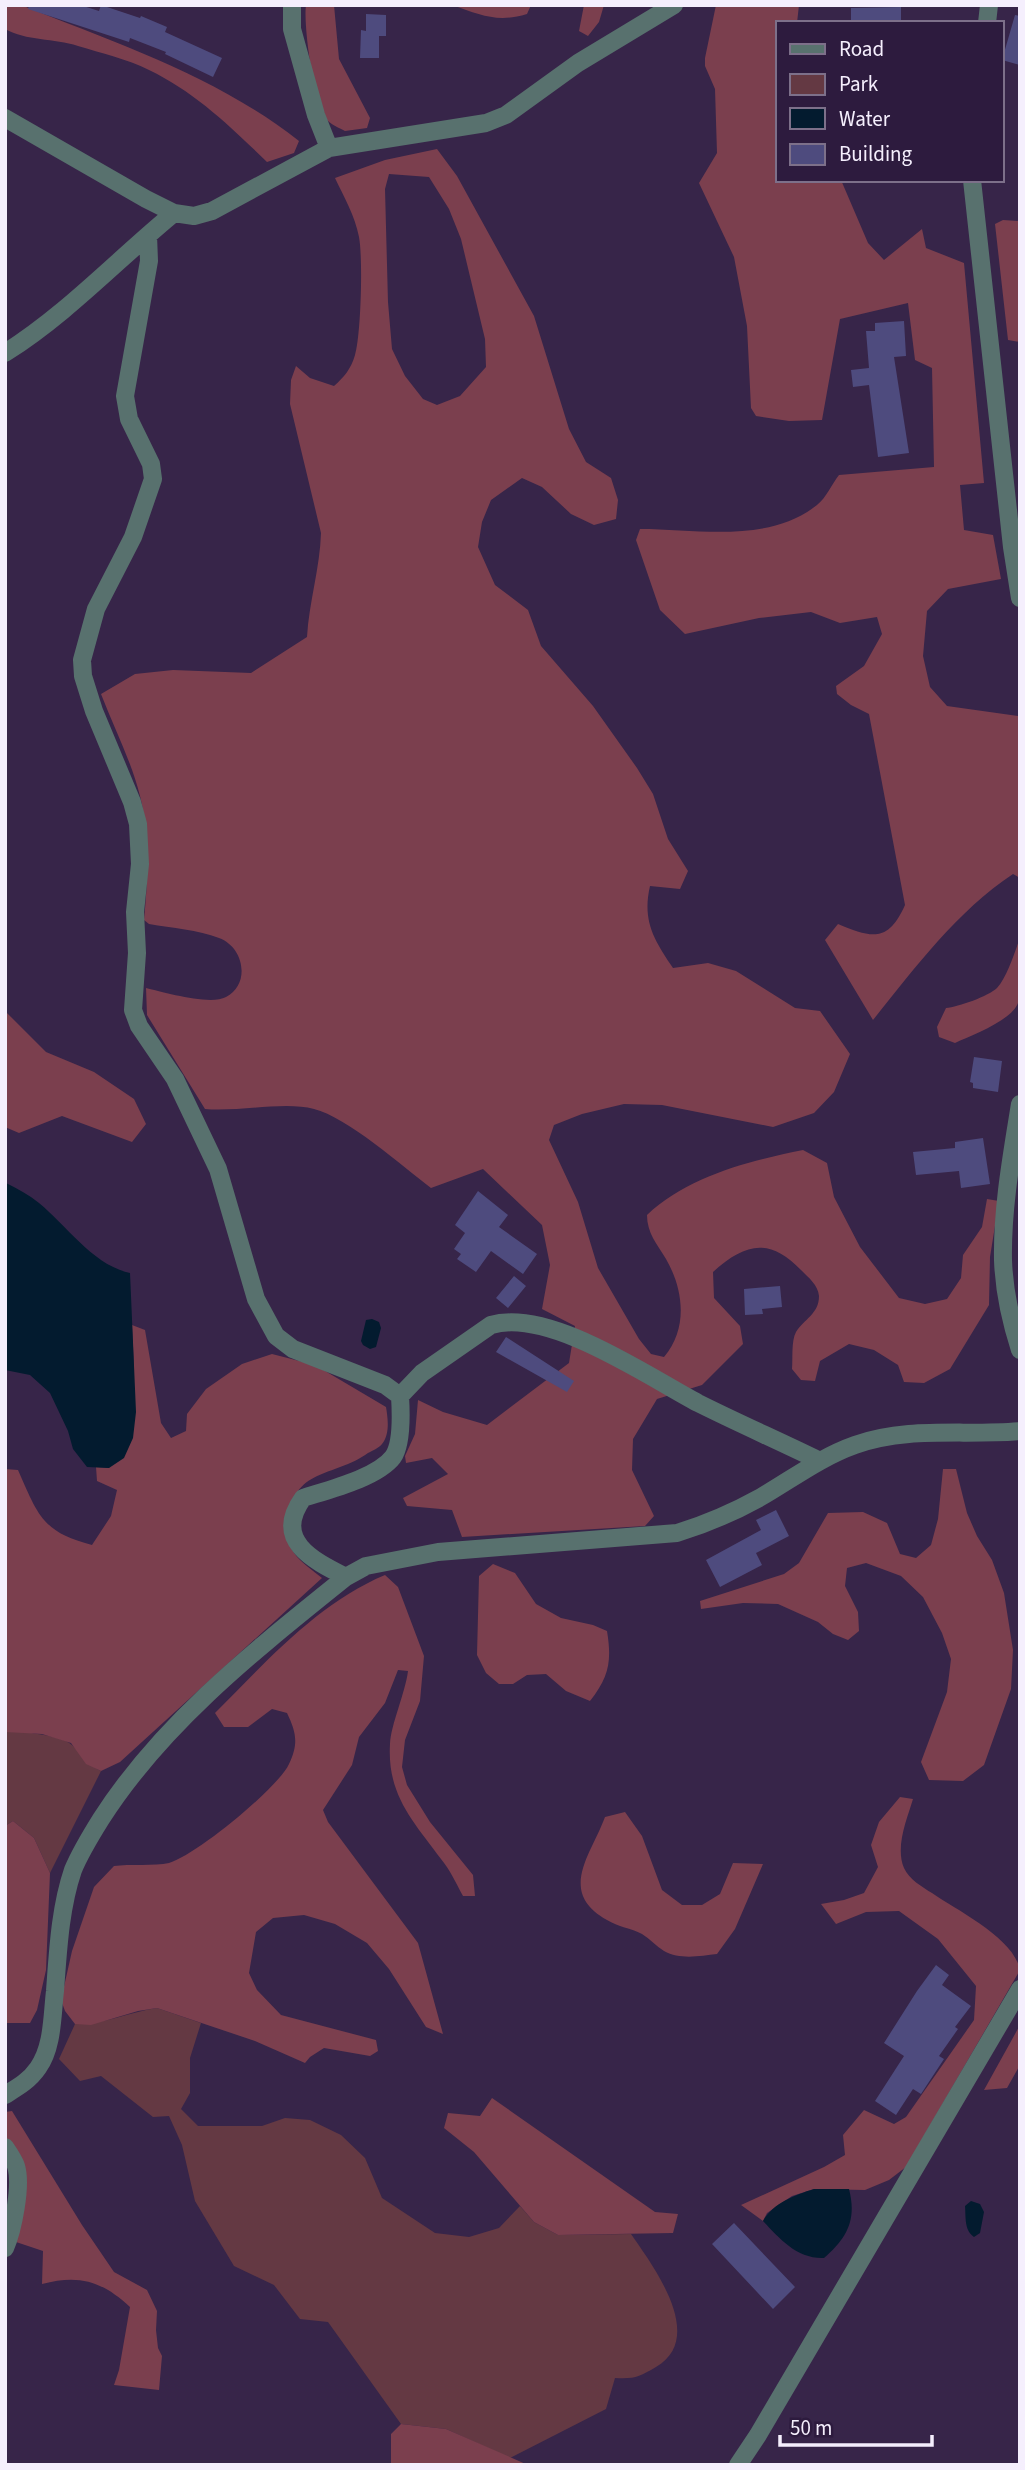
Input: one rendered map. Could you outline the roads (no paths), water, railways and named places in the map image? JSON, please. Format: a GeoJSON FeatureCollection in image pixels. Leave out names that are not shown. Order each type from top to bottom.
{"type":"FeatureCollection","features":[{"type":"Feature","properties":{"kind":"street"},"geometry":{"type":"LineString","coordinates":[[292,5],[292,29],[316,115],[329,148]]}},
{"type":"Feature","properties":{"kind":"street"},"geometry":{"type":"LineString","coordinates":[[5,118],[146,199],[174,213],[194,216],[212,211],[329,148],[486,123],[506,115],[578,63],[674,5]]}},
{"type":"Feature","properties":{"kind":"street"},"geometry":{"type":"LineString","coordinates":[[972,182],[1020,598]]}},
{"type":"Feature","properties":{"kind":"street"},"geometry":{"type":"LineString","coordinates":[[5,353],[24,341],[174,213]]}},
{"type":"Feature","properties":{"kind":"street"},"geometry":{"type":"LineString","coordinates":[[148,234],[149,261],[125,396],[129,419],[152,464],[153,479],[133,537],[96,609],[82,660],[83,676],[94,711],[138,824],[140,864],[135,912],[137,953],[133,1010],[139,1026],[175,1079],[218,1169],[256,1299],[276,1336],[293,1349],[374,1380],[401,1396]]}},
{"type":"Feature","properties":{"kind":"street"},"geometry":{"type":"LineString","coordinates":[[1020,1104],[1003,1259],[1006,1289],[1020,1350]]}},
{"type":"Feature","properties":{"kind":"street"},"geometry":{"type":"LineString","coordinates":[[346,1577],[322,1566],[297,1545],[292,1532],[296,1507],[303,1498],[372,1474],[394,1456],[400,1435],[401,1396],[422,1373],[491,1325],[501,1322],[526,1323],[575,1337],[701,1404],[820,1461]]}},
{"type":"Feature","properties":{"kind":"street"},"geometry":{"type":"LineString","coordinates":[[5,2095],[25,2083],[39,2067],[45,2054],[51,2033],[63,1911],[74,1870],[93,1831],[117,1794],[144,1760],[233,1672],[346,1577],[366,1566],[438,1552],[677,1533],[701,1526],[748,1504],[820,1461],[853,1446],[888,1435],[1020,1431]]}},
{"type":"Feature","properties":{"kind":"street"},"geometry":{"type":"LineString","coordinates":[[737,2465],[758,2435],[1020,1989]]}},
{"type":"Feature","properties":{"kind":"street"},"geometry":{"type":"LineString","coordinates":[[5,2147],[16,2166],[18,2184],[9,2239],[5,2248]]}},
{"type":"Feature","properties":{"kind":"water"},"geometry":{"type":"Polygon","coordinates":[[[6,1183],[39,1203],[81,1244],[104,1262],[130,1273],[136,1412],[133,1438],[124,1458],[109,1468],[87,1467],[73,1449],[68,1431],[50,1393],[30,1375],[5,1370],[6,1183]]]}},
{"type":"Feature","properties":{"kind":"water"},"geometry":{"type":"Polygon","coordinates":[[[366,1320],[379,1322],[381,1328],[376,1347],[370,1349],[361,1341],[366,1320]]]}},
{"type":"Feature","properties":{"kind":"water"},"geometry":{"type":"Polygon","coordinates":[[[814,2189],[849,2189],[851,2200],[848,2228],[839,2243],[824,2258],[797,2251],[763,2221],[779,2205],[814,2189]]]}},
{"type":"Feature","properties":{"kind":"water"},"geometry":{"type":"Polygon","coordinates":[[[971,2201],[980,2204],[984,2212],[980,2233],[974,2237],[967,2227],[966,2219],[965,2206],[971,2201]]]}}]}
